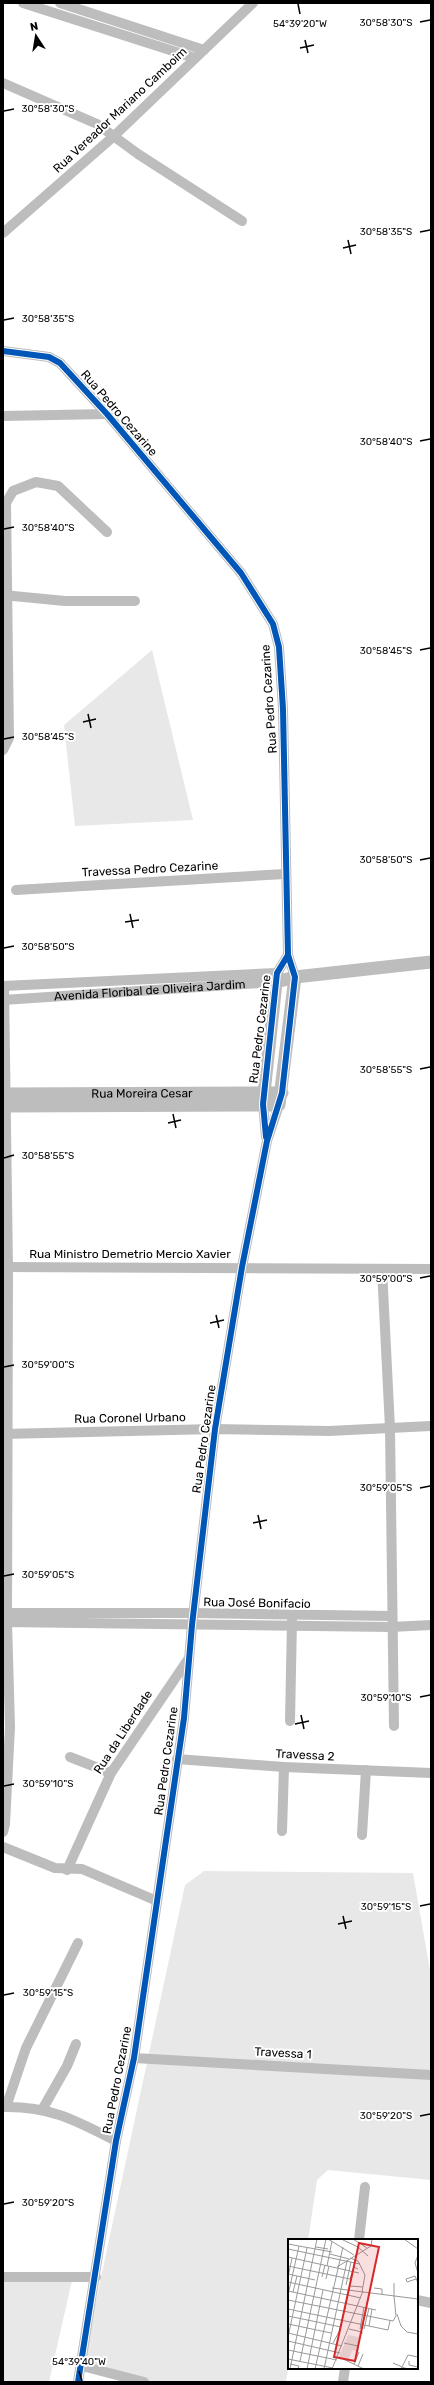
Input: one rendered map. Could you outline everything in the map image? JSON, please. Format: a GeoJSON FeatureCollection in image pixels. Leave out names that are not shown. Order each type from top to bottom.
{"type":"FeatureCollection","features":[{"type":"Feature","properties":{"kind":"street"},"geometry":{"type":"LineString","coordinates":[[23,3],[195,58]]}},
{"type":"Feature","properties":{"kind":"street"},"geometry":{"type":"LineString","coordinates":[[60,3],[204,50]]}},
{"type":"Feature","properties":{"kind":"street","name":"Rua Vereador Mariano Camboim"},"geometry":{"type":"LineString","coordinates":[[3,233],[114,136],[253,3]]}},
{"type":"Feature","properties":{"kind":"street"},"geometry":{"type":"LineString","coordinates":[[3,83],[97,124],[138,154],[242,221]]}},
{"type":"Feature","properties":{"kind":"street","name":"Rua Pedro Cezarine"},"geometry":{"type":"LineString","coordinates":[[3,351],[49,357],[60,363],[107,414],[241,573],[273,624],[279,647],[283,709],[285,874],[288,955],[277,978],[263,1099],[267,1141]]}},
{"type":"Feature","properties":{"kind":"street"},"geometry":{"type":"LineString","coordinates":[[3,416],[107,414]]}},
{"type":"Feature","properties":{"kind":"street"},"geometry":{"type":"LineString","coordinates":[[3,750],[8,738],[4,595],[6,503],[13,491],[36,482],[58,486],[107,532]]}},
{"type":"Feature","properties":{"kind":"street"},"geometry":{"type":"LineString","coordinates":[[4,595],[65,601],[135,601]]}},
{"type":"Feature","properties":{"kind":"street","name":"Travessa Pedro Cezarine"},"geometry":{"type":"LineString","coordinates":[[16,890],[285,874]]}},
{"type":"Feature","properties":{"kind":"street"},"geometry":{"type":"LineString","coordinates":[[288,955],[295,977]]}},
{"type":"Feature","properties":{"kind":"street","name":"Avenida Floribal de Oliveira Jardim"},"geometry":{"type":"LineString","coordinates":[[4,1000],[295,977],[431,962]]}},
{"type":"Feature","properties":{"kind":"street","name":"Rua Pedro Cezarine"},"geometry":{"type":"LineString","coordinates":[[78,2382],[82,2366],[116,2141],[134,2058],[184,1718],[193,1613],[214,1429],[242,1267],[267,1141],[280,1099],[295,977]]}},
{"type":"Feature","properties":{"kind":"street","name":"Avenida Floribal de Oliveira Jardim"},"geometry":{"type":"LineString","coordinates":[[3,986],[277,978]]}},
{"type":"Feature","properties":{"kind":"street"},"geometry":{"type":"LineString","coordinates":[[3,986],[5,1100],[5,1617],[10,1727],[5,1770],[5,1824],[3,1832]]}},
{"type":"Feature","properties":{"kind":"street"},"geometry":{"type":"LineString","coordinates":[[270,1039],[288,1040]]}},
{"type":"Feature","properties":{"kind":"street","name":"Rua Moreira Cesar"},"geometry":{"type":"LineString","coordinates":[[5,1100],[280,1099]]}},
{"type":"Feature","properties":{"kind":"street","name":"Rua Ministro Demetrio Mercio Xavier"},"geometry":{"type":"LineString","coordinates":[[5,1267],[304,1267],[431,1269]]}},
{"type":"Feature","properties":{"kind":"street"},"geometry":{"type":"LineString","coordinates":[[382,1269],[390,1428],[391,1627],[394,1726]]}},
{"type":"Feature","properties":{"kind":"street","name":"Rua Coronel Urbano"},"geometry":{"type":"LineString","coordinates":[[5,1434],[214,1429],[329,1431],[431,1426]]}},
{"type":"Feature","properties":{"kind":"street","name":"Rua José Bonifacio"},"geometry":{"type":"LineString","coordinates":[[5,1617],[193,1613],[391,1616]]}},
{"type":"Feature","properties":{"kind":"street"},"geometry":{"type":"LineString","coordinates":[[290,1721],[292,1614]]}},
{"type":"Feature","properties":{"kind":"street"},"geometry":{"type":"LineString","coordinates":[[330,1615],[330,1626]]}},
{"type":"Feature","properties":{"kind":"street","name":"Rua José Bonifacio"},"geometry":{"type":"LineString","coordinates":[[5,1617],[192,1625],[391,1627],[431,1625]]}},
{"type":"Feature","properties":{"kind":"street","name":"Rua da Liberdade"},"geometry":{"type":"LineString","coordinates":[[67,1870],[111,1773],[189,1658]]}},
{"type":"Feature","properties":{"kind":"street"},"geometry":{"type":"LineString","coordinates":[[70,1757],[111,1773]]}},
{"type":"Feature","properties":{"kind":"street","name":"Travessa 2"},"geometry":{"type":"LineString","coordinates":[[177,1759],[284,1767],[431,1773]]}},
{"type":"Feature","properties":{"kind":"street"},"geometry":{"type":"LineString","coordinates":[[282,1831],[284,1767]]}},
{"type":"Feature","properties":{"kind":"street"},"geometry":{"type":"LineString","coordinates":[[362,1835],[366,1770]]}},
{"type":"Feature","properties":{"kind":"street"},"geometry":{"type":"LineString","coordinates":[[3,1847],[54,1868],[67,1870],[82,1869],[158,1900]]}},
{"type":"Feature","properties":{"kind":"street"},"geometry":{"type":"LineString","coordinates":[[78,1943],[26,2048],[5,2107],[42,2110],[73,2119],[116,2141]]}},
{"type":"Feature","properties":{"kind":"street"},"geometry":{"type":"LineString","coordinates":[[42,2110],[67,2066],[76,2044]]}},
{"type":"Feature","properties":{"kind":"street","name":"Travessa 1"},"geometry":{"type":"LineString","coordinates":[[134,2058],[431,2075]]}},
{"type":"Feature","properties":{"kind":"street"},"geometry":{"type":"LineString","coordinates":[[359,2239],[365,2187]]}},
{"type":"Feature","properties":{"kind":"street"},"geometry":{"type":"LineString","coordinates":[[3,2277],[96,2277]]}},
{"type":"Feature","properties":{"kind":"street"},"geometry":{"type":"LineString","coordinates":[[418,2300],[431,2303]]}},
{"type":"Feature","properties":{"kind":"street"},"geometry":{"type":"LineString","coordinates":[[82,2366],[144,2382]]}},
{"type":"Feature","properties":{"kind":"street"},"geometry":{"type":"LineString","coordinates":[[343,2382],[345,2369]]}},
{"type":"Feature","properties":{"kind":"shaded area"},"geometry":{"type":"Polygon","coordinates":[[[152,650],[193,820],[75,826],[64,725],[152,650]]]}},
{"type":"Feature","properties":{"kind":"shaded area"},"geometry":{"type":"Polygon","coordinates":[[[204,1871],[413,1873],[431,1976],[431,2180],[328,2170],[317,2180],[308,2239],[288,2239],[288,2369],[286,2382],[146,2382],[82,2366],[185,1885],[204,1871]]]}},
{"type":"Feature","properties":{"kind":"shaded area"},"geometry":{"type":"Polygon","coordinates":[[[73,2276],[49,2382],[3,2382],[3,2277],[73,2276]]]}},
{"type":"Feature","properties":{"kind":"cycle path"},"geometry":{"type":"LineString","coordinates":[[3,351],[49,357],[60,363],[107,414],[241,573],[273,624],[279,647],[283,709],[288,955],[277,973],[263,1104],[266,1137]]}},
{"type":"Feature","properties":{"kind":"cycle path"},"geometry":{"type":"LineString","coordinates":[[78,2382],[116,2141],[134,2058],[184,1718],[192,1625],[215,1429],[242,1267],[267,1141],[282,1093],[295,977],[288,955]]}}]}
